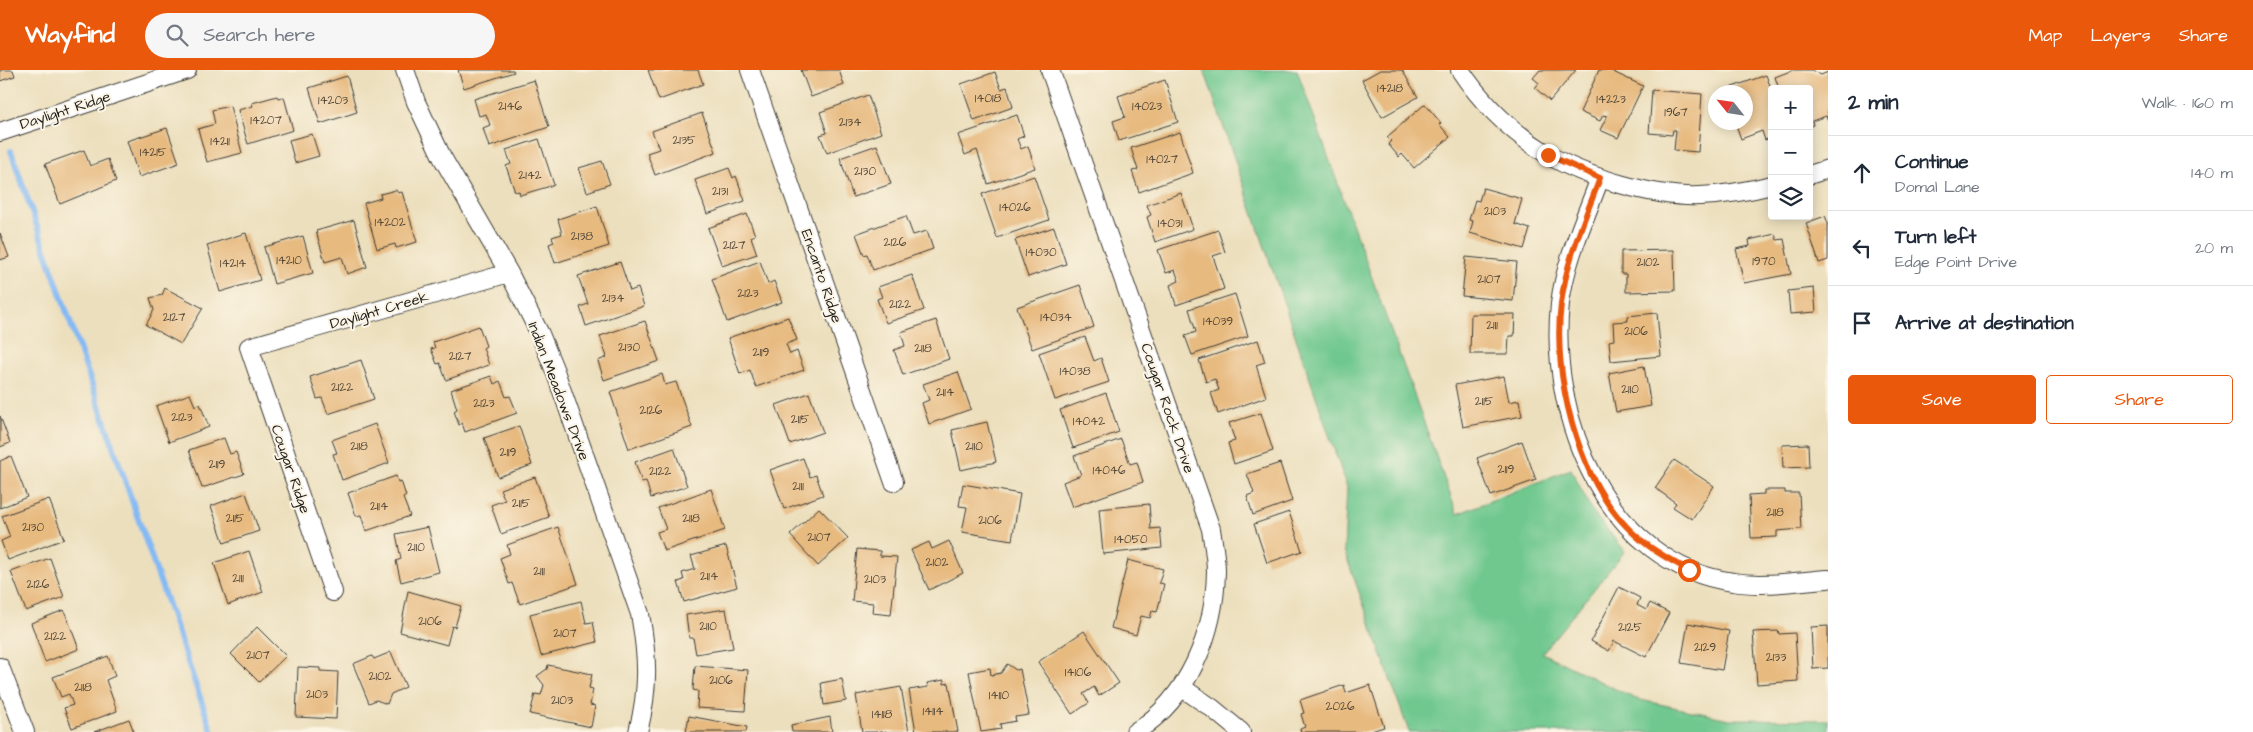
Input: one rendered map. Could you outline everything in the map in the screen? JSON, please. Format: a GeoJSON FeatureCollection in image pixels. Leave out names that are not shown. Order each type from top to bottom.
{"type":"FeatureCollection","features":[{"type":"Feature","properties":{"kind":"street","name":"Daylight Ridge"},"geometry":{"type":"LineString","coordinates":[[0,132],[187,70]]}},
{"type":"Feature","properties":{"kind":"street","name":"Indian Meadows Drive"},"geometry":{"type":"LineString","coordinates":[[405,70],[416,102],[442,158],[509,272],[540,334],[555,371],[640,614],[646,646],[648,680],[638,732]]}},
{"type":"Feature","properties":{"kind":"street","name":"Encanto Ridge"},"geometry":{"type":"LineString","coordinates":[[750,70],[894,482]]}},
{"type":"Feature","properties":{"kind":"street","name":"Cougar Rock Drive"},"geometry":{"type":"LineString","coordinates":[[1050,70],[1211,529],[1216,570],[1213,610],[1201,649],[1181,686],[1156,715],[1134,732]]}},
{"type":"Feature","properties":{"kind":"street"},"geometry":{"type":"LineString","coordinates":[[1460,70],[1472,88],[1512,129],[1548,155],[1600,178],[1652,192],[1699,196],[1746,191],[1768,186]]}},
{"type":"Feature","properties":{"kind":"street"},"geometry":{"type":"LineString","coordinates":[[1813,174],[1828,169]]}},
{"type":"Feature","properties":{"kind":"street"},"geometry":{"type":"LineString","coordinates":[[1600,178],[1572,251],[1560,304],[1560,358],[1566,402],[1574,429],[1602,492],[1626,526],[1658,554],[1689,570],[1733,582],[1766,583],[1828,579]]}},
{"type":"Feature","properties":{"kind":"street","name":"Daylight Creek"},"geometry":{"type":"LineString","coordinates":[[249,347],[509,272]]}},
{"type":"Feature","properties":{"kind":"street","name":"Cougar Ridge"},"geometry":{"type":"LineString","coordinates":[[249,347],[333,592]]}},
{"type":"Feature","properties":{"kind":"street"},"geometry":{"type":"LineString","coordinates":[[0,667],[25,732]]}},
{"type":"Feature","properties":{"kind":"street"},"geometry":{"type":"LineString","coordinates":[[1181,686],[1241,732]]}},
{"type":"Feature","properties":{"kind":"green space"},"geometry":{"type":"Polygon","coordinates":[[[1204,70],[1297,70],[1457,514],[1571,469],[1592,511],[1625,551],[1542,653],[1636,699],[1729,719],[1828,720],[1828,732],[1409,732],[1344,550],[1347,487],[1204,70]]]}},
{"type":"Feature","properties":{"kind":"building"},"geometry":{"type":"Polygon","coordinates":[[[0,70],[13,70],[15,76],[0,81],[0,70]]]}},
{"type":"Feature","properties":{"kind":"building"},"geometry":{"type":"Polygon","coordinates":[[[458,70],[513,70],[514,72],[464,88],[458,70]]]}},
{"type":"Feature","properties":{"kind":"building"},"geometry":{"type":"Polygon","coordinates":[[[648,70],[698,70],[703,84],[659,100],[648,70]]]}},
{"type":"Feature","properties":{"kind":"building"},"geometry":{"type":"Polygon","coordinates":[[[801,70],[839,70],[844,85],[811,97],[801,70]]]}},
{"type":"Feature","properties":{"kind":"building"},"geometry":{"type":"Polygon","coordinates":[[[1380,70],[1402,70],[1418,97],[1382,117],[1362,80],[1380,70]]]}},
{"type":"Feature","properties":{"kind":"building"},"geometry":{"type":"Polygon","coordinates":[[[1540,70],[1576,70],[1550,101],[1535,88],[1539,83],[1533,78],[1540,70]]]}},
{"type":"Feature","properties":{"kind":"building"},"geometry":{"type":"Polygon","coordinates":[[[1599,70],[1609,70],[1643,86],[1618,138],[1600,130],[1607,116],[1603,115],[1600,121],[1580,112],[1599,70]]]}},
{"type":"Feature","properties":{"kind":"building"},"geometry":{"type":"Polygon","coordinates":[[[1793,70],[1811,70],[1821,75],[1828,72],[1828,120],[1826,116],[1813,121],[1813,85],[1778,85],[1775,77],[1793,70]]]}},
{"type":"Feature","properties":{"kind":"building"},"geometry":{"type":"Polygon","coordinates":[[[995,72],[1001,89],[1007,87],[1013,107],[974,121],[961,84],[995,72]]]}},
{"type":"Feature","properties":{"kind":"building"},"geometry":{"type":"Polygon","coordinates":[[[1766,75],[1770,85],[1768,85],[1768,139],[1765,140],[1762,131],[1741,139],[1738,130],[1753,130],[1753,85],[1738,85],[1766,75]]]}},
{"type":"Feature","properties":{"kind":"building"},"geometry":{"type":"Polygon","coordinates":[[[347,76],[357,112],[320,124],[309,88],[347,76]]]}},
{"type":"Feature","properties":{"kind":"building"},"geometry":{"type":"Polygon","coordinates":[[[534,80],[549,127],[489,147],[483,128],[490,125],[486,114],[479,116],[474,99],[534,80]]]}},
{"type":"Feature","properties":{"kind":"building"},"geometry":{"type":"Polygon","coordinates":[[[1165,80],[1178,122],[1119,141],[1113,121],[1125,117],[1118,96],[1165,80]]]}},
{"type":"Feature","properties":{"kind":"building"},"geometry":{"type":"Polygon","coordinates":[[[1652,90],[1702,94],[1698,152],[1674,150],[1676,130],[1673,130],[1672,135],[1649,133],[1652,90]]]}},
{"type":"Feature","properties":{"kind":"building"},"geometry":{"type":"Polygon","coordinates":[[[868,95],[881,133],[827,153],[820,135],[827,133],[820,112],[868,95]]]}},
{"type":"Feature","properties":{"kind":"building"},"geometry":{"type":"Polygon","coordinates":[[[277,96],[278,98],[284,97],[293,130],[248,144],[238,110],[253,106],[252,103],[277,96]]]}},
{"type":"Feature","properties":{"kind":"building"},"geometry":{"type":"Polygon","coordinates":[[[1425,104],[1450,137],[1414,168],[1402,154],[1399,157],[1388,144],[1391,141],[1387,137],[1425,104]]]}},
{"type":"Feature","properties":{"kind":"building"},"geometry":{"type":"Polygon","coordinates":[[[230,106],[242,153],[207,162],[198,129],[215,124],[212,110],[230,106]]]}},
{"type":"Feature","properties":{"kind":"building"},"geometry":{"type":"Polygon","coordinates":[[[702,113],[716,152],[655,175],[647,153],[659,149],[652,131],[702,113]]]}},
{"type":"Feature","properties":{"kind":"building"},"geometry":{"type":"Polygon","coordinates":[[[1017,115],[1024,136],[1017,139],[1021,149],[1028,146],[1035,168],[988,184],[977,150],[965,155],[958,135],[1017,115]]]}},
{"type":"Feature","properties":{"kind":"building"},"geometry":{"type":"Polygon","coordinates":[[[167,128],[179,163],[139,177],[127,141],[167,128]]]}},
{"type":"Feature","properties":{"kind":"building"},"geometry":{"type":"Polygon","coordinates":[[[1180,132],[1193,173],[1139,192],[1132,171],[1138,170],[1131,148],[1180,132]]]}},
{"type":"Feature","properties":{"kind":"building"},"geometry":{"type":"Polygon","coordinates":[[[312,134],[319,156],[295,163],[289,140],[312,134]]]}},
{"type":"Feature","properties":{"kind":"building"},"geometry":{"type":"Polygon","coordinates":[[[539,139],[554,185],[520,195],[519,191],[515,192],[506,166],[511,164],[506,150],[539,139]]]}},
{"type":"Feature","properties":{"kind":"building"},"geometry":{"type":"Polygon","coordinates":[[[877,145],[891,184],[853,197],[840,158],[877,145]]]}},
{"type":"Feature","properties":{"kind":"building"},"geometry":{"type":"Polygon","coordinates":[[[84,150],[90,166],[108,159],[116,181],[60,204],[45,164],[84,150]]]}},
{"type":"Feature","properties":{"kind":"building"},"geometry":{"type":"Polygon","coordinates":[[[602,161],[610,184],[587,192],[579,168],[602,161]]]}},
{"type":"Feature","properties":{"kind":"building"},"geometry":{"type":"Polygon","coordinates":[[[729,168],[733,178],[736,176],[745,201],[707,214],[695,180],[729,168]]]}},
{"type":"Feature","properties":{"kind":"building"},"geometry":{"type":"Polygon","coordinates":[[[1034,176],[1049,220],[997,238],[982,194],[1034,176]]]}},
{"type":"Feature","properties":{"kind":"building"},"geometry":{"type":"Polygon","coordinates":[[[1483,188],[1522,199],[1515,224],[1530,229],[1524,249],[1470,233],[1473,221],[1469,220],[1475,200],[1479,201],[1483,188]]]}},
{"type":"Feature","properties":{"kind":"building"},"geometry":{"type":"Polygon","coordinates":[[[396,190],[398,193],[402,192],[417,242],[396,248],[395,244],[377,249],[364,203],[381,198],[380,194],[396,190]]]}},
{"type":"Feature","properties":{"kind":"building"},"geometry":{"type":"Polygon","coordinates":[[[1181,193],[1193,229],[1155,242],[1147,217],[1151,215],[1147,205],[1181,193]]]}},
{"type":"Feature","properties":{"kind":"building"},"geometry":{"type":"Polygon","coordinates":[[[597,206],[609,246],[555,263],[549,244],[554,242],[552,237],[562,234],[558,219],[597,206]]]}},
{"type":"Feature","properties":{"kind":"building"},"geometry":{"type":"Polygon","coordinates":[[[747,214],[755,235],[751,237],[757,254],[722,266],[708,228],[747,214]]]}},
{"type":"Feature","properties":{"kind":"building"},"geometry":{"type":"Polygon","coordinates":[[[906,216],[913,235],[927,231],[933,249],[873,270],[867,254],[864,255],[856,234],[906,216]]]}},
{"type":"Feature","properties":{"kind":"building"},"geometry":{"type":"Polygon","coordinates":[[[1825,216],[1828,223],[1828,260],[1819,263],[1806,223],[1825,216]]]}},
{"type":"Feature","properties":{"kind":"building"},"geometry":{"type":"Polygon","coordinates":[[[354,220],[367,267],[347,274],[342,257],[325,262],[316,231],[354,220]]]}},
{"type":"Feature","properties":{"kind":"building"},"geometry":{"type":"Polygon","coordinates":[[[1054,227],[1066,264],[1028,277],[1015,240],[1054,227]]]}},
{"type":"Feature","properties":{"kind":"building"},"geometry":{"type":"Polygon","coordinates":[[[1218,230],[1225,252],[1213,256],[1224,289],[1176,305],[1170,285],[1179,281],[1175,270],[1166,273],[1158,250],[1218,230]]]}},
{"type":"Feature","properties":{"kind":"building"},"geometry":{"type":"Polygon","coordinates":[[[0,233],[9,257],[0,260],[0,233]]]}},
{"type":"Feature","properties":{"kind":"building"},"geometry":{"type":"Polygon","coordinates":[[[246,233],[260,280],[220,292],[207,245],[246,233]]]}},
{"type":"Feature","properties":{"kind":"building"},"geometry":{"type":"Polygon","coordinates":[[[1775,234],[1777,240],[1784,239],[1791,274],[1744,283],[1736,249],[1750,246],[1749,240],[1775,234]]]}},
{"type":"Feature","properties":{"kind":"building"},"geometry":{"type":"Polygon","coordinates":[[[303,236],[313,273],[274,284],[264,247],[303,236]]]}},
{"type":"Feature","properties":{"kind":"building"},"geometry":{"type":"Polygon","coordinates":[[[1674,250],[1675,291],[1626,292],[1626,274],[1621,274],[1621,251],[1674,250]]]}},
{"type":"Feature","properties":{"kind":"building"},"geometry":{"type":"Polygon","coordinates":[[[1466,257],[1517,262],[1513,301],[1462,296],[1466,257]]]}},
{"type":"Feature","properties":{"kind":"building"},"geometry":{"type":"Polygon","coordinates":[[[760,261],[768,284],[774,281],[782,302],[727,322],[712,279],[760,261]]]}},
{"type":"Feature","properties":{"kind":"building"},"geometry":{"type":"Polygon","coordinates":[[[620,262],[630,291],[638,288],[644,306],[586,326],[580,307],[588,304],[578,276],[620,262]]]}},
{"type":"Feature","properties":{"kind":"building"},"geometry":{"type":"Polygon","coordinates":[[[912,275],[924,310],[886,323],[877,299],[882,297],[878,287],[912,275]]]}},
{"type":"Feature","properties":{"kind":"building"},"geometry":{"type":"Polygon","coordinates":[[[1080,285],[1094,327],[1032,349],[1017,307],[1080,285]]]}},
{"type":"Feature","properties":{"kind":"building"},"geometry":{"type":"Polygon","coordinates":[[[165,288],[203,308],[181,344],[146,325],[154,310],[150,298],[162,295],[165,288]]]}},
{"type":"Feature","properties":{"kind":"building"},"geometry":{"type":"Polygon","coordinates":[[[1814,288],[1816,312],[1790,314],[1788,291],[1814,288]]]}},
{"type":"Feature","properties":{"kind":"building"},"geometry":{"type":"Polygon","coordinates":[[[1235,294],[1248,336],[1192,355],[1185,336],[1196,332],[1189,309],[1235,294]]]}},
{"type":"Feature","properties":{"kind":"building"},"geometry":{"type":"Polygon","coordinates":[[[1657,313],[1661,356],[1611,361],[1609,341],[1614,340],[1613,322],[1628,321],[1627,316],[1657,313]]]}},
{"type":"Feature","properties":{"kind":"building"},"geometry":{"type":"Polygon","coordinates":[[[1471,314],[1515,314],[1514,336],[1509,336],[1508,354],[1470,354],[1471,314]]]}},
{"type":"Feature","properties":{"kind":"building"},"geometry":{"type":"Polygon","coordinates":[[[788,317],[797,340],[786,344],[790,354],[797,351],[804,370],[756,387],[750,370],[740,374],[728,338],[788,317]]]}},
{"type":"Feature","properties":{"kind":"building"},"geometry":{"type":"Polygon","coordinates":[[[936,320],[949,359],[903,375],[894,350],[905,346],[901,332],[936,320]]]}},
{"type":"Feature","properties":{"kind":"building"},"geometry":{"type":"Polygon","coordinates":[[[645,321],[659,361],[604,380],[598,361],[607,357],[600,336],[645,321]]]}},
{"type":"Feature","properties":{"kind":"building"},"geometry":{"type":"Polygon","coordinates":[[[479,326],[486,346],[483,348],[489,365],[446,380],[440,363],[437,364],[431,349],[435,348],[433,342],[479,326]]]}},
{"type":"Feature","properties":{"kind":"building"},"geometry":{"type":"Polygon","coordinates":[[[1085,337],[1094,361],[1101,358],[1109,382],[1055,400],[1039,353],[1085,337]]]}},
{"type":"Feature","properties":{"kind":"building"},"geometry":{"type":"Polygon","coordinates":[[[1258,340],[1265,362],[1256,365],[1266,397],[1218,414],[1211,393],[1219,390],[1215,379],[1206,382],[1199,360],[1258,340]]]}},
{"type":"Feature","properties":{"kind":"building"},"geometry":{"type":"Polygon","coordinates":[[[361,360],[374,399],[328,414],[322,398],[317,399],[310,377],[361,360]]]}},
{"type":"Feature","properties":{"kind":"building"},"geometry":{"type":"Polygon","coordinates":[[[1644,366],[1651,406],[1616,412],[1609,373],[1644,366]]]}},
{"type":"Feature","properties":{"kind":"building"},"geometry":{"type":"Polygon","coordinates":[[[958,372],[971,409],[929,424],[922,403],[929,400],[923,384],[958,372]]]}},
{"type":"Feature","properties":{"kind":"building"},"geometry":{"type":"Polygon","coordinates":[[[662,374],[665,385],[676,382],[692,427],[629,449],[610,392],[662,374]]]}},
{"type":"Feature","properties":{"kind":"building"},"geometry":{"type":"Polygon","coordinates":[[[491,376],[494,384],[500,381],[506,397],[510,396],[517,413],[465,432],[462,423],[459,425],[454,411],[457,409],[451,390],[491,376]]]}},
{"type":"Feature","properties":{"kind":"building"},"geometry":{"type":"Polygon","coordinates":[[[1504,376],[1509,402],[1519,400],[1522,416],[1463,427],[1455,385],[1504,376]]]}},
{"type":"Feature","properties":{"kind":"building"},"geometry":{"type":"Polygon","coordinates":[[[809,393],[823,432],[790,444],[776,405],[809,393]]]}},
{"type":"Feature","properties":{"kind":"building"},"geometry":{"type":"Polygon","coordinates":[[[1106,393],[1119,432],[1073,448],[1060,410],[1106,393]]]}},
{"type":"Feature","properties":{"kind":"building"},"geometry":{"type":"Polygon","coordinates":[[[190,394],[195,406],[200,404],[209,427],[169,442],[156,406],[190,394]]]}},
{"type":"Feature","properties":{"kind":"building"},"geometry":{"type":"Polygon","coordinates":[[[1261,413],[1273,451],[1234,464],[1228,443],[1235,441],[1229,423],[1261,413]]]}},
{"type":"Feature","properties":{"kind":"building"},"geometry":{"type":"Polygon","coordinates":[[[0,416],[10,443],[0,447],[0,416]]]}},
{"type":"Feature","properties":{"kind":"building"},"geometry":{"type":"Polygon","coordinates":[[[987,422],[996,462],[961,470],[952,430],[987,422]]]}},
{"type":"Feature","properties":{"kind":"building"},"geometry":{"type":"Polygon","coordinates":[[[375,424],[389,463],[342,480],[333,454],[337,453],[332,440],[375,424]]]}},
{"type":"Feature","properties":{"kind":"building"},"geometry":{"type":"Polygon","coordinates":[[[519,426],[532,465],[498,477],[484,438],[519,426]]]}},
{"type":"Feature","properties":{"kind":"building"},"geometry":{"type":"Polygon","coordinates":[[[224,438],[230,454],[236,452],[244,474],[202,488],[189,450],[224,438]]]}},
{"type":"Feature","properties":{"kind":"building"},"geometry":{"type":"Polygon","coordinates":[[[1121,439],[1130,464],[1137,462],[1143,482],[1072,507],[1063,482],[1081,475],[1074,456],[1121,439]]]}},
{"type":"Feature","properties":{"kind":"building"},"geometry":{"type":"Polygon","coordinates":[[[1522,441],[1536,480],[1491,496],[1477,458],[1522,441]]]}},
{"type":"Feature","properties":{"kind":"building"},"geometry":{"type":"Polygon","coordinates":[[[1808,444],[1809,467],[1783,468],[1782,445],[1808,444]]]}},
{"type":"Feature","properties":{"kind":"building"},"geometry":{"type":"Polygon","coordinates":[[[674,448],[687,486],[651,498],[646,481],[642,482],[635,462],[674,448]]]}},
{"type":"Feature","properties":{"kind":"building"},"geometry":{"type":"Polygon","coordinates":[[[11,456],[27,497],[0,508],[0,461],[11,456]]]}},
{"type":"Feature","properties":{"kind":"building"},"geometry":{"type":"Polygon","coordinates":[[[803,458],[810,477],[816,475],[823,495],[784,509],[770,470],[803,458]]]}},
{"type":"Feature","properties":{"kind":"building"},"geometry":{"type":"Polygon","coordinates":[[[1674,460],[1714,486],[1692,519],[1673,507],[1676,503],[1655,488],[1674,460]]]}},
{"type":"Feature","properties":{"kind":"building"},"geometry":{"type":"Polygon","coordinates":[[[1280,463],[1292,501],[1253,515],[1247,496],[1254,493],[1247,474],[1280,463]]]}},
{"type":"Feature","properties":{"kind":"building"},"geometry":{"type":"Polygon","coordinates":[[[396,476],[398,482],[401,481],[406,496],[403,498],[410,516],[366,531],[361,515],[356,516],[348,493],[396,476]]]}},
{"type":"Feature","properties":{"kind":"building"},"geometry":{"type":"Polygon","coordinates":[[[535,477],[549,517],[501,534],[491,505],[505,500],[500,489],[535,477]]]}},
{"type":"Feature","properties":{"kind":"building"},"geometry":{"type":"Polygon","coordinates":[[[963,484],[1020,494],[1012,540],[962,532],[967,507],[959,506],[963,484]]]}},
{"type":"Feature","properties":{"kind":"building"},"geometry":{"type":"Polygon","coordinates":[[[711,489],[725,530],[664,551],[657,532],[666,529],[658,508],[711,489]]]}},
{"type":"Feature","properties":{"kind":"building"},"geometry":{"type":"Polygon","coordinates":[[[1764,490],[1785,490],[1785,493],[1799,493],[1801,529],[1777,531],[1777,537],[1751,538],[1749,495],[1764,494],[1764,490]]]}},
{"type":"Feature","properties":{"kind":"building"},"geometry":{"type":"Polygon","coordinates":[[[246,493],[259,531],[224,543],[211,506],[246,493]]]}},
{"type":"Feature","properties":{"kind":"building"},"geometry":{"type":"Polygon","coordinates":[[[49,499],[64,539],[8,560],[1,541],[10,537],[2,516],[49,499]]]}},
{"type":"Feature","properties":{"kind":"building"},"geometry":{"type":"Polygon","coordinates":[[[1149,504],[1151,529],[1160,528],[1162,548],[1103,554],[1099,509],[1149,504]]]}},
{"type":"Feature","properties":{"kind":"building"},"geometry":{"type":"Polygon","coordinates":[[[819,508],[848,538],[818,566],[790,535],[819,508]]]}},
{"type":"Feature","properties":{"kind":"building"},"geometry":{"type":"Polygon","coordinates":[[[1289,512],[1302,551],[1267,563],[1254,524],[1289,512]]]}},
{"type":"Feature","properties":{"kind":"building"},"geometry":{"type":"Polygon","coordinates":[[[428,527],[439,572],[401,582],[396,561],[401,559],[396,534],[428,527]]]}},
{"type":"Feature","properties":{"kind":"building"},"geometry":{"type":"Polygon","coordinates":[[[558,527],[578,584],[520,604],[512,583],[509,584],[500,558],[510,554],[507,545],[558,527]]]}},
{"type":"Feature","properties":{"kind":"building"},"geometry":{"type":"Polygon","coordinates":[[[949,541],[963,573],[929,590],[911,550],[929,542],[932,549],[949,541]]]}},
{"type":"Feature","properties":{"kind":"building"},"geometry":{"type":"Polygon","coordinates":[[[726,546],[737,587],[684,602],[678,582],[684,580],[682,573],[695,569],[691,556],[726,546]]]}},
{"type":"Feature","properties":{"kind":"building"},"geometry":{"type":"Polygon","coordinates":[[[857,549],[880,551],[880,556],[897,557],[891,615],[872,613],[873,603],[852,601],[857,549]]]}},
{"type":"Feature","properties":{"kind":"building"},"geometry":{"type":"Polygon","coordinates":[[[249,551],[263,592],[228,605],[214,563],[249,551]]]}},
{"type":"Feature","properties":{"kind":"building"},"geometry":{"type":"Polygon","coordinates":[[[50,558],[64,597],[26,611],[11,572],[50,558]]]}},
{"type":"Feature","properties":{"kind":"building"},"geometry":{"type":"Polygon","coordinates":[[[1128,560],[1163,569],[1159,583],[1164,584],[1157,612],[1152,611],[1150,618],[1141,616],[1136,635],[1111,628],[1128,560]]]}},
{"type":"Feature","properties":{"kind":"building"},"geometry":{"type":"Polygon","coordinates":[[[1619,587],[1640,598],[1637,605],[1646,610],[1650,603],[1669,613],[1646,657],[1614,641],[1609,651],[1591,641],[1619,587]]]}},
{"type":"Feature","properties":{"kind":"building"},"geometry":{"type":"Polygon","coordinates":[[[408,591],[461,606],[455,627],[452,626],[447,645],[400,632],[408,591]]]}},
{"type":"Feature","properties":{"kind":"building"},"geometry":{"type":"Polygon","coordinates":[[[581,601],[586,623],[593,622],[597,642],[541,656],[530,614],[581,601]]]}},
{"type":"Feature","properties":{"kind":"building"},"geometry":{"type":"Polygon","coordinates":[[[726,609],[733,648],[696,654],[693,638],[689,638],[686,615],[726,609]]]}},
{"type":"Feature","properties":{"kind":"building"},"geometry":{"type":"Polygon","coordinates":[[[64,610],[79,649],[45,662],[31,623],[64,610]]]}},
{"type":"Feature","properties":{"kind":"building"},"geometry":{"type":"Polygon","coordinates":[[[1688,623],[1729,631],[1722,670],[1681,663],[1688,623]]]}},
{"type":"Feature","properties":{"kind":"building"},"geometry":{"type":"Polygon","coordinates":[[[1828,626],[1828,668],[1813,669],[1811,627],[1828,626]]]}},
{"type":"Feature","properties":{"kind":"building"},"geometry":{"type":"Polygon","coordinates":[[[257,627],[286,656],[259,682],[231,654],[257,627]]]}},
{"type":"Feature","properties":{"kind":"building"},"geometry":{"type":"Polygon","coordinates":[[[1084,631],[1119,683],[1099,696],[1094,687],[1083,694],[1089,703],[1072,714],[1038,662],[1084,631]]]}},
{"type":"Feature","properties":{"kind":"building"},"geometry":{"type":"Polygon","coordinates":[[[1778,631],[1779,634],[1795,633],[1798,681],[1757,684],[1753,632],[1778,631]]]}},
{"type":"Feature","properties":{"kind":"building"},"geometry":{"type":"Polygon","coordinates":[[[391,652],[406,687],[391,694],[387,704],[376,700],[369,703],[353,664],[372,656],[374,659],[391,652]]]}},
{"type":"Feature","properties":{"kind":"building"},"geometry":{"type":"Polygon","coordinates":[[[108,656],[115,676],[106,680],[117,711],[72,728],[64,708],[73,705],[69,694],[61,697],[53,677],[108,656]]]}},
{"type":"Feature","properties":{"kind":"building"},"geometry":{"type":"Polygon","coordinates":[[[1007,664],[1016,670],[1020,669],[1029,715],[1015,717],[1016,721],[1000,724],[1001,729],[981,732],[969,672],[990,668],[991,675],[1001,673],[1007,664]]]}},
{"type":"Feature","properties":{"kind":"building"},"geometry":{"type":"Polygon","coordinates":[[[548,665],[592,674],[589,688],[593,689],[590,705],[595,706],[591,727],[530,714],[535,694],[541,695],[544,685],[537,676],[547,669],[548,665]]]}},
{"type":"Feature","properties":{"kind":"building"},"geometry":{"type":"Polygon","coordinates":[[[695,666],[748,670],[745,711],[697,708],[698,691],[693,690],[695,666]]]}},
{"type":"Feature","properties":{"kind":"building"},"geometry":{"type":"Polygon","coordinates":[[[298,667],[320,668],[320,671],[338,672],[336,719],[296,717],[298,667]]]}},
{"type":"Feature","properties":{"kind":"building"},"geometry":{"type":"Polygon","coordinates":[[[842,679],[846,701],[824,705],[821,683],[842,679]]]}},
{"type":"Feature","properties":{"kind":"building"},"geometry":{"type":"Polygon","coordinates":[[[944,680],[944,684],[949,683],[958,732],[916,732],[909,690],[928,687],[927,683],[944,680]]]}},
{"type":"Feature","properties":{"kind":"building"},"geometry":{"type":"Polygon","coordinates":[[[1344,685],[1346,693],[1370,685],[1384,727],[1368,732],[1301,732],[1300,729],[1305,727],[1301,714],[1304,713],[1300,700],[1344,685]]]}},
{"type":"Feature","properties":{"kind":"building"},"geometry":{"type":"Polygon","coordinates":[[[901,687],[909,732],[862,732],[856,695],[901,687]]]}},
{"type":"Feature","properties":{"kind":"building"},"geometry":{"type":"Polygon","coordinates":[[[689,716],[747,727],[746,732],[686,732],[689,716]]]}},
{"type":"Feature","properties":{"kind":"building"},"geometry":{"type":"Polygon","coordinates":[[[830,717],[832,732],[792,732],[791,725],[830,717]]]}},
{"type":"Feature","properties":{"kind":"building"},"geometry":{"type":"Polygon","coordinates":[[[129,719],[134,732],[94,732],[129,719]]]}},
{"type":"Feature","properties":{"kind":"waterway"},"geometry":{"type":"LineString","coordinates":[[11,151],[212,732]]}},
{"type":"Feature","properties":{"kind":"route"},"geometry":{"type":"LineString","coordinates":[[1548,155],[1600,178],[1572,251],[1560,304],[1560,358],[1566,402],[1580,446],[1602,492],[1626,526],[1658,554],[1689,570]]}}]}
